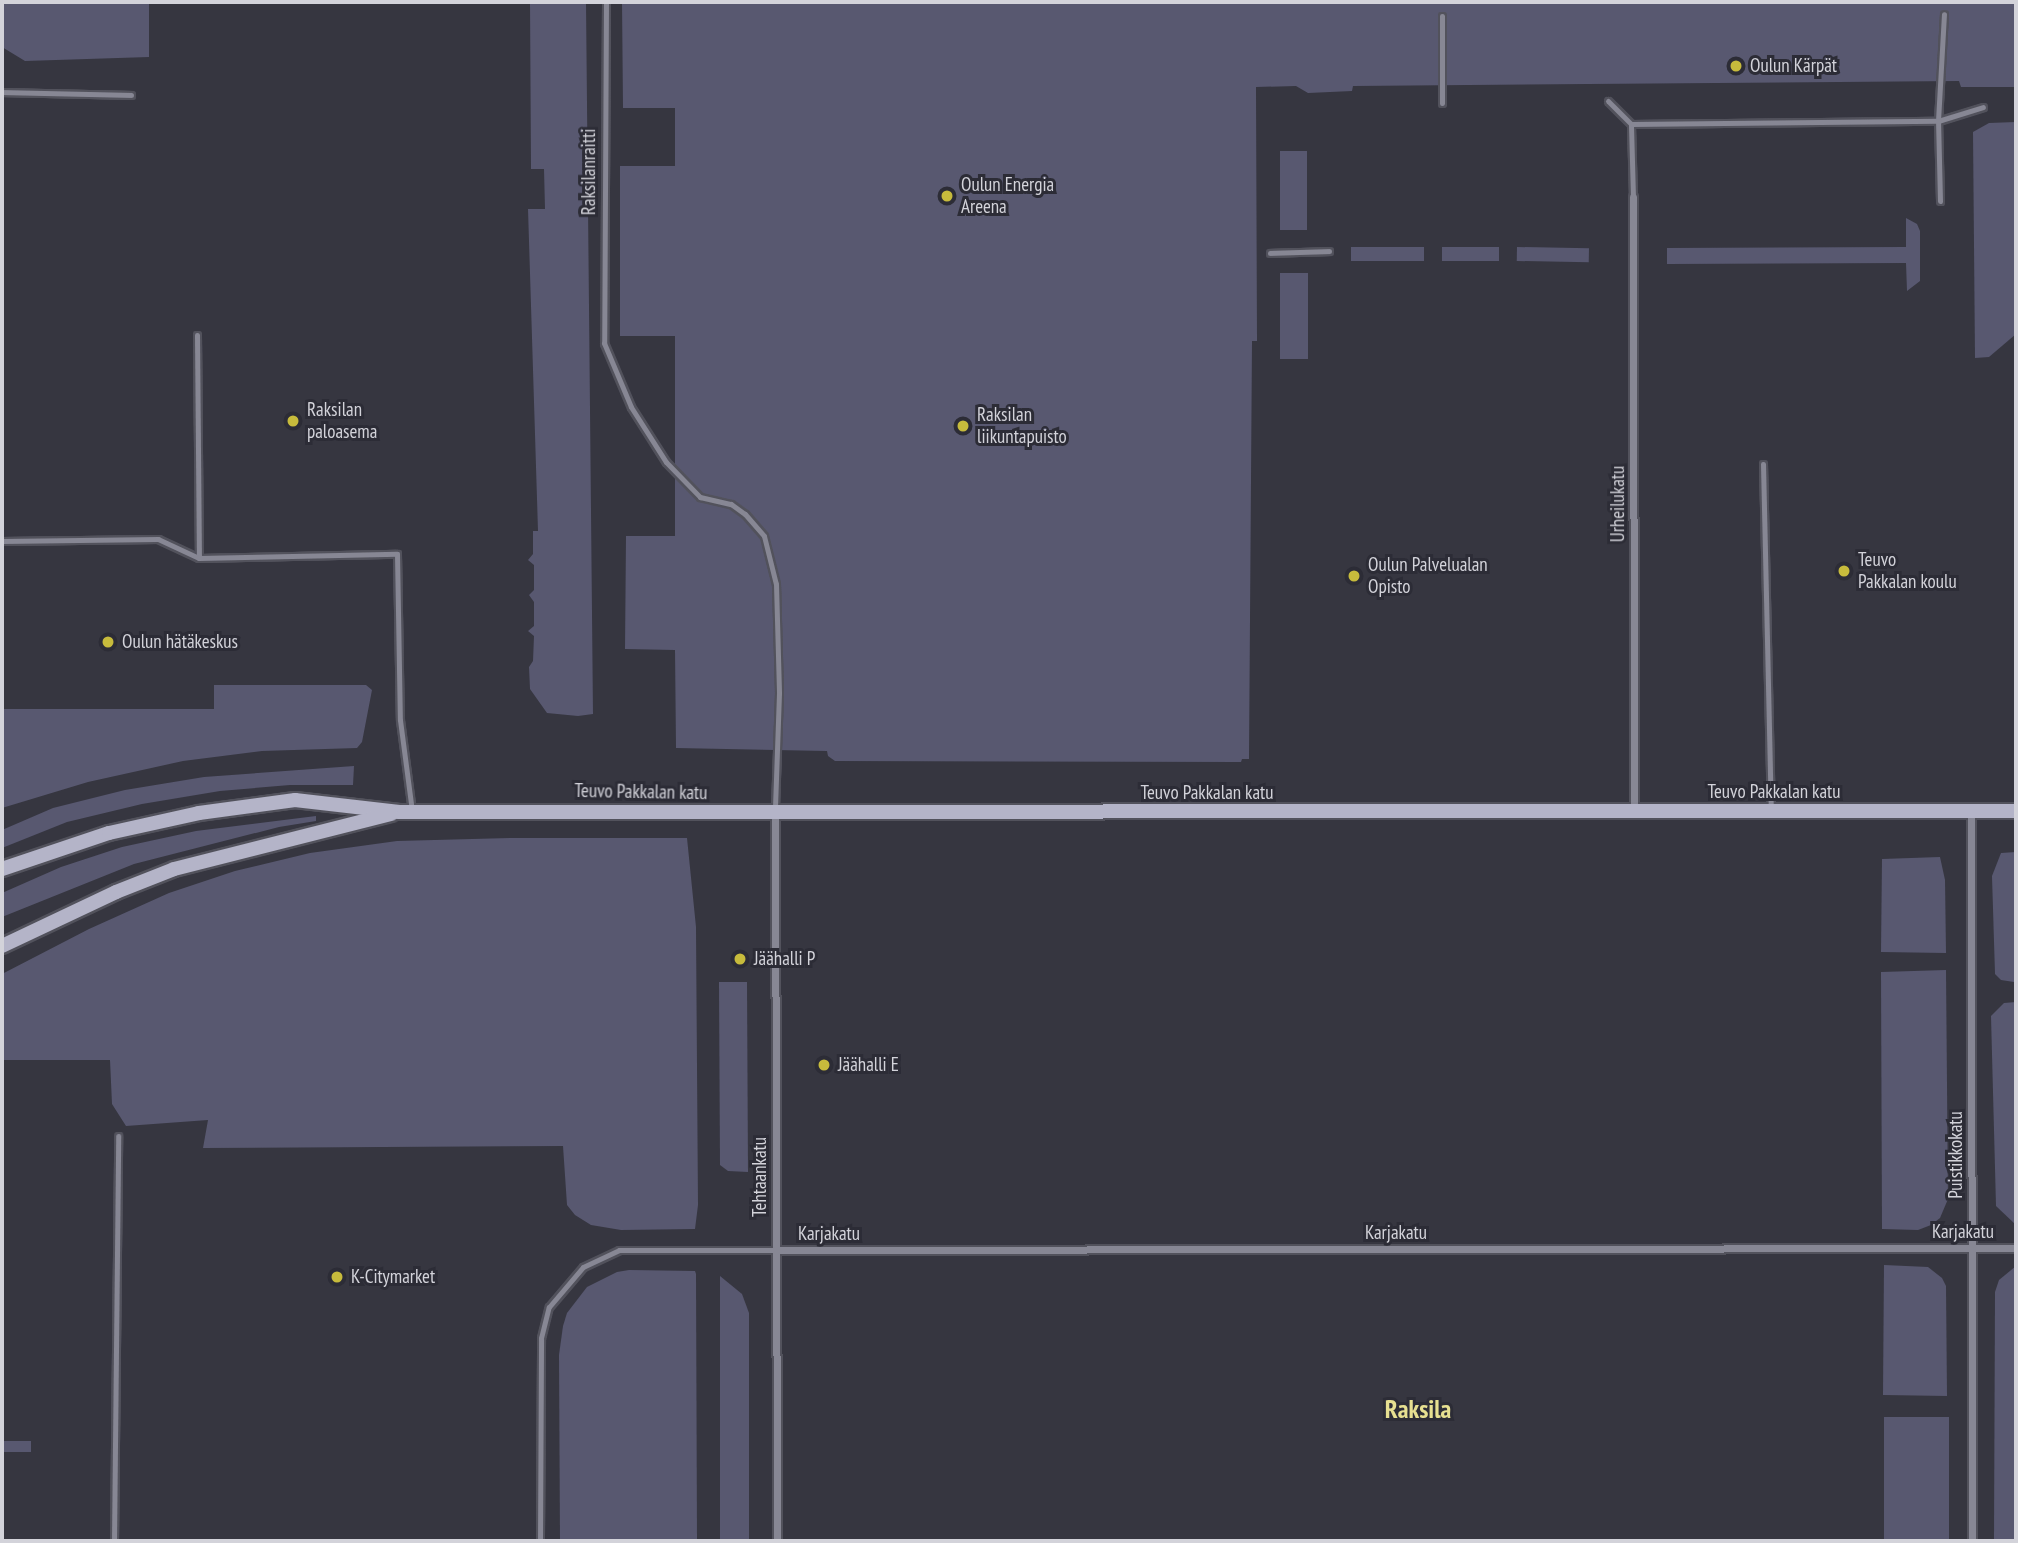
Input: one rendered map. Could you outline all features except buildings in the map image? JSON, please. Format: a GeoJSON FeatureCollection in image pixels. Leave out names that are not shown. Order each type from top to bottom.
{"type":"FeatureCollection","features":[{"type":"Feature","properties":{"kind":"street","name":"Urheilukatu"},"geometry":{"type":"LineString","coordinates":[[1633,197],[1634,812]]}},
{"type":"Feature","properties":{"kind":"street","name":"Teuvo Pakkalan katu"},"geometry":{"type":"LineString","coordinates":[[2,870],[109,833],[199,813],[295,800],[405,811],[775,814],[2016,811]]}},
{"type":"Feature","properties":{"kind":"street","name":"Teuvo Pakkalan katu"},"geometry":{"type":"LineString","coordinates":[[2,947],[116,892],[174,869],[405,811]]}},
{"type":"Feature","properties":{"kind":"street","name":"Puistikkokatu"},"geometry":{"type":"LineString","coordinates":[[1971,811],[1972,1541]]}},
{"type":"Feature","properties":{"kind":"street","name":"Tehtaankatu"},"geometry":{"type":"LineString","coordinates":[[775,814],[777,1541]]}},
{"type":"Feature","properties":{"kind":"street","name":"Karjakatu"},"geometry":{"type":"LineString","coordinates":[[776,1250],[2016,1248]]}},
{"type":"Feature","properties":{"kind":"lane","name":"Raksilanraitti"},"geometry":{"type":"LineString","coordinates":[[606,2],[604,343],[631,407],[666,462],[700,497],[731,504],[745,514],[764,536],[776,584],[779,693],[775,814]]}},
{"type":"Feature","properties":{"kind":"lane"},"geometry":{"type":"LineString","coordinates":[[1940,201],[1938,121],[1944,14]]}},
{"type":"Feature","properties":{"kind":"lane"},"geometry":{"type":"LineString","coordinates":[[1442,16],[1442,103]]}},
{"type":"Feature","properties":{"kind":"lane"},"geometry":{"type":"LineString","coordinates":[[2,92],[131,95]]}},
{"type":"Feature","properties":{"kind":"lane"},"geometry":{"type":"LineString","coordinates":[[1608,100],[1630,124],[1633,197]]}},
{"type":"Feature","properties":{"kind":"lane"},"geometry":{"type":"LineString","coordinates":[[1630,124],[1938,121],[1983,107]]}},
{"type":"Feature","properties":{"kind":"lane"},"geometry":{"type":"LineString","coordinates":[[1270,253],[1329,251]]}},
{"type":"Feature","properties":{"kind":"lane"},"geometry":{"type":"LineString","coordinates":[[197,335],[199,558]]}},
{"type":"Feature","properties":{"kind":"lane"},"geometry":{"type":"LineString","coordinates":[[1763,464],[1771,811]]}},
{"type":"Feature","properties":{"kind":"lane"},"geometry":{"type":"LineString","coordinates":[[2,541],[158,539],[199,558],[397,554],[400,720],[405,811]]}},
{"type":"Feature","properties":{"kind":"lane"},"geometry":{"type":"LineString","coordinates":[[114,1541],[118,1136]]}},
{"type":"Feature","properties":{"kind":"lane"},"geometry":{"type":"LineString","coordinates":[[540,1541],[541,1338],[550,1307],[583,1267],[619,1250],[776,1250]]}},
{"type":"Feature","properties":{"kind":"shaded area"},"geometry":{"type":"Polygon","coordinates":[[[2,2],[309,2],[149,3],[149,57],[25,61],[2,47],[2,2]]]}},
{"type":"Feature","properties":{"kind":"shaded area"},"geometry":{"type":"Polygon","coordinates":[[[530,2],[586,2],[593,714],[578,716],[547,713],[530,689],[529,667],[533,661],[534,636],[528,631],[534,626],[534,602],[529,595],[534,590],[534,565],[528,560],[533,554],[533,531],[538,531],[528,209],[545,209],[544,169],[531,169],[530,2]]]}},
{"type":"Feature","properties":{"kind":"shaded area","name":"Raksilan liikuntapuisto"},"geometry":{"type":"Polygon","coordinates":[[[622,2],[2016,2],[2016,87],[1961,87],[1959,81],[1353,86],[1352,91],[1308,93],[1296,86],[1256,87],[1257,341],[1252,341],[1249,759],[1242,759],[1241,762],[835,761],[828,756],[827,751],[676,748],[675,650],[625,649],[626,536],[675,536],[675,336],[620,336],[620,166],[675,166],[675,108],[623,108],[622,2]]]}},
{"type":"Feature","properties":{"kind":"shaded area"},"geometry":{"type":"Polygon","coordinates":[[[2016,122],[2016,334],[1989,357],[1975,358],[1973,132],[1989,123],[2016,122]]]}},
{"type":"Feature","properties":{"kind":"shaded area"},"geometry":{"type":"Polygon","coordinates":[[[1280,151],[1307,151],[1307,230],[1280,230],[1280,151]]]}},
{"type":"Feature","properties":{"kind":"shaded area"},"geometry":{"type":"Polygon","coordinates":[[[1906,218],[1917,224],[1920,231],[1920,281],[1907,291],[1906,263],[1667,264],[1667,248],[1906,247],[1906,218]]]}},
{"type":"Feature","properties":{"kind":"shaded area"},"geometry":{"type":"Polygon","coordinates":[[[1351,247],[1424,247],[1424,261],[1351,261],[1351,247]]]}},
{"type":"Feature","properties":{"kind":"shaded area"},"geometry":{"type":"Polygon","coordinates":[[[1442,247],[1499,247],[1499,261],[1442,261],[1442,247]]]}},
{"type":"Feature","properties":{"kind":"shaded area"},"geometry":{"type":"Polygon","coordinates":[[[1517,247],[1589,248],[1589,262],[1517,261],[1517,247]]]}},
{"type":"Feature","properties":{"kind":"shaded area"},"geometry":{"type":"Polygon","coordinates":[[[1280,273],[1308,273],[1308,359],[1280,359],[1280,273]]]}},
{"type":"Feature","properties":{"kind":"shaded area"},"geometry":{"type":"Polygon","coordinates":[[[214,685],[366,685],[372,690],[362,742],[357,748],[262,751],[183,761],[88,782],[2,808],[2,709],[214,709],[214,685]]]}},
{"type":"Feature","properties":{"kind":"shaded area"},"geometry":{"type":"Polygon","coordinates":[[[354,766],[353,785],[290,785],[220,791],[142,804],[67,822],[2,848],[2,830],[53,808],[125,790],[204,777],[354,766]]]}},
{"type":"Feature","properties":{"kind":"shaded area"},"geometry":{"type":"Polygon","coordinates":[[[316,816],[316,821],[279,827],[134,864],[2,917],[2,893],[61,867],[122,847],[196,831],[316,816]]]}},
{"type":"Feature","properties":{"kind":"shaded area"},"geometry":{"type":"Polygon","coordinates":[[[687,838],[696,927],[698,1205],[695,1229],[621,1230],[591,1225],[575,1215],[567,1205],[563,1146],[203,1148],[208,1120],[126,1126],[112,1104],[110,1060],[2,1060],[2,974],[89,929],[169,893],[235,871],[310,853],[397,841],[687,838]]]}},
{"type":"Feature","properties":{"kind":"shaded area"},"geometry":{"type":"Polygon","coordinates":[[[2016,852],[2014,982],[2001,980],[1995,974],[1992,876],[2001,853],[2016,852]]]}},
{"type":"Feature","properties":{"kind":"shaded area"},"geometry":{"type":"Polygon","coordinates":[[[1940,857],[1945,880],[1946,953],[1881,952],[1882,859],[1940,857]]]}},
{"type":"Feature","properties":{"kind":"shaded area"},"geometry":{"type":"Polygon","coordinates":[[[1946,970],[1948,1199],[1940,1218],[1931,1225],[1918,1230],[1882,1229],[1881,972],[1946,970]]]}},
{"type":"Feature","properties":{"kind":"shaded area"},"geometry":{"type":"Polygon","coordinates":[[[719,982],[747,982],[748,1172],[728,1171],[720,1165],[719,982]]]}},
{"type":"Feature","properties":{"kind":"shaded area"},"geometry":{"type":"Polygon","coordinates":[[[2016,1002],[2016,1225],[1996,1206],[1991,1016],[2004,1003],[2016,1002]]]}},
{"type":"Feature","properties":{"kind":"shaded area"},"geometry":{"type":"Polygon","coordinates":[[[1884,1265],[1928,1267],[1942,1278],[1946,1286],[1947,1396],[1883,1395],[1884,1265]]]}},
{"type":"Feature","properties":{"kind":"shaded area"},"geometry":{"type":"Polygon","coordinates":[[[2016,1266],[2016,1541],[1994,1541],[1995,1292],[1999,1280],[2016,1266]]]}},
{"type":"Feature","properties":{"kind":"shaded area"},"geometry":{"type":"Polygon","coordinates":[[[695,1271],[696,1274],[697,1541],[560,1541],[559,1355],[563,1326],[567,1313],[587,1287],[617,1272],[695,1271]]]}},
{"type":"Feature","properties":{"kind":"shaded area"},"geometry":{"type":"Polygon","coordinates":[[[720,1276],[742,1294],[749,1313],[749,1541],[720,1541],[720,1276]]]}},
{"type":"Feature","properties":{"kind":"shaded area"},"geometry":{"type":"Polygon","coordinates":[[[1884,1417],[1949,1417],[1949,1541],[1884,1541],[1884,1417]]]}},
{"type":"Feature","properties":{"kind":"shaded area"},"geometry":{"type":"Polygon","coordinates":[[[2,1441],[31,1441],[31,1452],[2,1452],[2,1441]]]}},
{"type":"Feature","properties":{"kind":"place","name":"Oulun Kärpät"},"geometry":{"type":"Point","coordinates":[1736,66]}},
{"type":"Feature","properties":{"kind":"place","name":"Oulun Energia Areena"},"geometry":{"type":"Point","coordinates":[947,196]}},
{"type":"Feature","properties":{"kind":"place","name":"Raksilan paloasema"},"geometry":{"type":"Point","coordinates":[293,421]}},
{"type":"Feature","properties":{"kind":"place","name":"Raksilan liikuntapuisto"},"geometry":{"type":"Point","coordinates":[963,426]}},
{"type":"Feature","properties":{"kind":"place","name":"Teuvo Pakkalan koulu"},"geometry":{"type":"Point","coordinates":[1844,571]}},
{"type":"Feature","properties":{"kind":"place","name":"Oulun Palvelualan Opisto"},"geometry":{"type":"Point","coordinates":[1354,576]}},
{"type":"Feature","properties":{"kind":"place","name":"Oulun hätäkeskus"},"geometry":{"type":"Point","coordinates":[108,642]}},
{"type":"Feature","properties":{"kind":"place","name":"Jäähalli P"},"geometry":{"type":"Point","coordinates":[740,959]}},
{"type":"Feature","properties":{"kind":"place","name":"Jäähalli E"},"geometry":{"type":"Point","coordinates":[824,1065]}},
{"type":"Feature","properties":{"kind":"place","name":"K-Citymarket"},"geometry":{"type":"Point","coordinates":[337,1277]}},
{"type":"Feature","properties":{"kind":"district","name":"Raksila"},"geometry":{"type":"Point","coordinates":[1418,1409]}}]}
